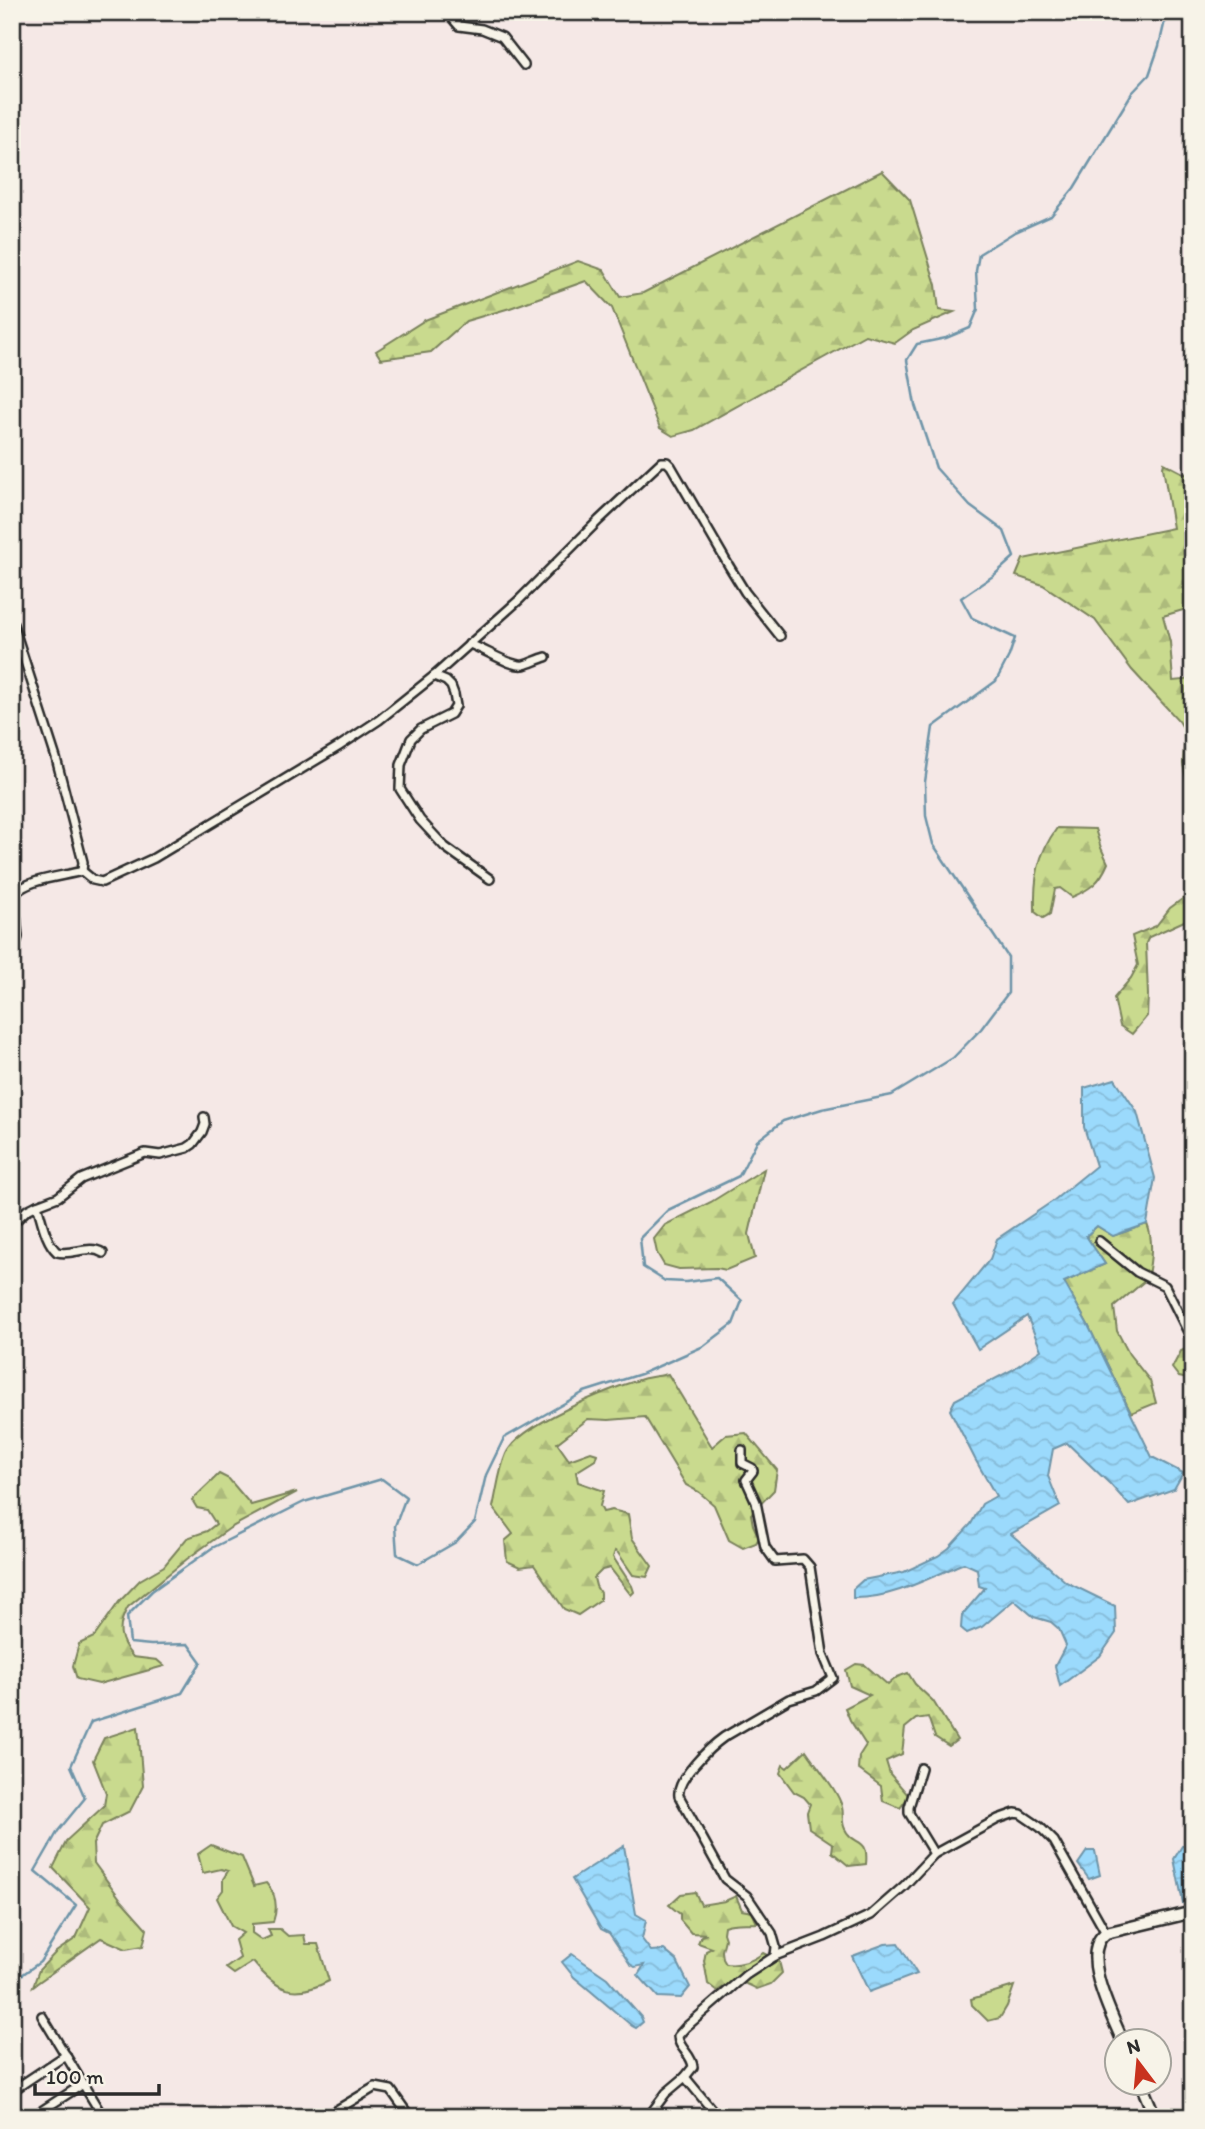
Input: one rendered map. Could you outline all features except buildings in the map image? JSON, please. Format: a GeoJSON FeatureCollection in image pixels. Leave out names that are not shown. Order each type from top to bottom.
{"type":"FeatureCollection","features":[{"type":"Feature","properties":{"kind":"street"},"geometry":{"type":"LineString","coordinates":[[447,12],[459,26],[482,29],[502,37],[524,65]]}},
{"type":"Feature","properties":{"kind":"street"},"geometry":{"type":"LineString","coordinates":[[82,871],[93,880],[102,882],[154,858],[363,731],[470,645],[661,463],[667,462],[671,466],[745,592],[780,636]]}},
{"type":"Feature","properties":{"kind":"street"},"geometry":{"type":"LineString","coordinates":[[12,621],[70,806],[83,862],[82,871]]}},
{"type":"Feature","properties":{"kind":"street"},"geometry":{"type":"LineString","coordinates":[[470,645],[520,666],[546,657]]}},
{"type":"Feature","properties":{"kind":"street"},"geometry":{"type":"LineString","coordinates":[[433,676],[451,686],[456,706],[451,715],[421,729],[411,740],[401,765],[400,789],[420,820],[445,848],[490,879]]}},
{"type":"Feature","properties":{"kind":"street"},"geometry":{"type":"LineString","coordinates":[[12,957],[18,937],[14,894],[29,884],[82,871]]}},
{"type":"Feature","properties":{"kind":"street"},"geometry":{"type":"LineString","coordinates":[[12,1224],[27,1210],[58,1197],[81,1179],[145,1153],[170,1154],[187,1148],[202,1132],[204,1117]]}},
{"type":"Feature","properties":{"kind":"street"},"geometry":{"type":"LineString","coordinates":[[37,1205],[51,1246],[57,1252],[94,1248],[103,1253]]}},
{"type":"Feature","properties":{"kind":"street"},"geometry":{"type":"LineString","coordinates":[[1099,1241],[1137,1272],[1165,1286],[1193,1342]]}},
{"type":"Feature","properties":{"kind":"street"},"geometry":{"type":"LineString","coordinates":[[742,1450],[743,1463],[753,1471],[746,1480],[756,1502],[767,1552],[775,1561],[803,1559],[810,1567],[821,1645],[833,1678],[816,1691],[789,1699],[724,1737],[682,1781],[678,1789],[679,1796],[725,1879],[747,1896],[772,1933],[776,1947],[775,1956]]}},
{"type":"Feature","properties":{"kind":"street"},"geometry":{"type":"LineString","coordinates":[[921,1768],[909,1814],[934,1854]]}},
{"type":"Feature","properties":{"kind":"street"},"geometry":{"type":"LineString","coordinates":[[648,2117],[666,2093],[691,2070],[693,2062],[679,2043],[678,2036],[739,1981],[775,1956],[871,1915],[904,1886],[934,1854],[998,1819],[1015,1813],[1021,1814],[1054,1840],[1106,1933]]}},
{"type":"Feature","properties":{"kind":"street"},"geometry":{"type":"LineString","coordinates":[[1117,2028],[1099,1981],[1095,1961],[1099,1937],[1193,1912]]}},
{"type":"Feature","properties":{"kind":"street"},"geometry":{"type":"LineString","coordinates":[[42,2017],[99,2115]]}},
{"type":"Feature","properties":{"kind":"street"},"geometry":{"type":"LineString","coordinates":[[12,2091],[66,2056]]}},
{"type":"Feature","properties":{"kind":"street"},"geometry":{"type":"LineString","coordinates":[[684,2077],[718,2117]]}},
{"type":"Feature","properties":{"kind":"street"},"geometry":{"type":"LineString","coordinates":[[32,2117],[83,2084]]}},
{"type":"Feature","properties":{"kind":"street"},"geometry":{"type":"LineString","coordinates":[[326,2117],[375,2087],[391,2091],[410,2117]]}},
{"type":"Feature","properties":{"kind":"street"},"geometry":{"type":"LineString","coordinates":[[1147,2098],[1155,2117]]}},
{"type":"Feature","properties":{"kind":"green space"},"geometry":{"type":"Polygon","coordinates":[[[882,171],[910,200],[936,285],[939,310],[954,312],[913,330],[895,343],[865,335],[694,430],[673,436],[660,428],[612,308],[586,281],[466,321],[431,352],[381,359],[376,351],[425,320],[578,261],[604,270],[620,297],[643,293],[882,171]]]}},
{"type":"Feature","properties":{"kind":"green space"},"geometry":{"type":"Polygon","coordinates":[[[1164,463],[1193,478],[1193,607],[1163,616],[1170,642],[1173,681],[1193,679],[1193,797],[1189,792],[1183,764],[1185,731],[1179,721],[1132,670],[1095,620],[1043,585],[1016,576],[1023,559],[1173,528],[1164,463]]]}},
{"type":"Feature","properties":{"kind":"green space"},"geometry":{"type":"Polygon","coordinates":[[[1057,828],[1095,829],[1108,863],[1098,880],[1079,894],[1072,897],[1060,888],[1055,889],[1050,914],[1043,918],[1035,912],[1036,878],[1045,848],[1057,828]]]}},
{"type":"Feature","properties":{"kind":"green space"},"geometry":{"type":"Polygon","coordinates":[[[1193,884],[1193,917],[1149,937],[1146,943],[1147,1016],[1132,1034],[1120,1026],[1114,998],[1138,965],[1132,936],[1156,926],[1170,908],[1185,897],[1193,884]]]}},
{"type":"Feature","properties":{"kind":"green space"},"geometry":{"type":"Polygon","coordinates":[[[764,1169],[749,1234],[755,1258],[726,1270],[679,1269],[664,1265],[657,1253],[654,1239],[665,1225],[711,1202],[764,1169]]]}},
{"type":"Feature","properties":{"kind":"green space"},"geometry":{"type":"Polygon","coordinates":[[[1147,1224],[1151,1259],[1147,1279],[1114,1307],[1117,1331],[1129,1354],[1150,1381],[1156,1403],[1131,1413],[1064,1282],[1105,1264],[1086,1236],[1097,1226],[1113,1236],[1147,1224]]]}},
{"type":"Feature","properties":{"kind":"green space"},"geometry":{"type":"Polygon","coordinates":[[[1193,1346],[1193,1380],[1179,1377],[1172,1368],[1181,1351],[1193,1346]]]}},
{"type":"Feature","properties":{"kind":"green space"},"geometry":{"type":"Polygon","coordinates":[[[668,1374],[712,1447],[726,1435],[746,1433],[777,1470],[774,1490],[751,1514],[759,1538],[756,1543],[743,1548],[729,1540],[714,1505],[686,1485],[645,1417],[588,1419],[557,1443],[569,1460],[591,1452],[597,1454],[595,1460],[576,1472],[578,1482],[604,1491],[600,1506],[603,1512],[612,1510],[628,1514],[632,1538],[652,1566],[647,1577],[633,1575],[615,1551],[613,1557],[634,1592],[631,1595],[610,1568],[602,1570],[594,1578],[600,1600],[578,1615],[564,1609],[534,1565],[520,1567],[507,1561],[505,1541],[513,1534],[493,1507],[506,1454],[528,1431],[567,1409],[642,1379],[668,1374]]]}},
{"type":"Feature","properties":{"kind":"green space"},"geometry":{"type":"Polygon","coordinates":[[[219,1474],[229,1479],[251,1505],[297,1492],[230,1528],[128,1607],[121,1627],[125,1645],[133,1657],[157,1660],[164,1666],[99,1684],[77,1679],[73,1666],[79,1644],[94,1637],[119,1602],[140,1580],[164,1566],[187,1538],[207,1531],[216,1524],[207,1510],[197,1508],[192,1500],[219,1474]]]}},
{"type":"Feature","properties":{"kind":"green space"},"geometry":{"type":"Polygon","coordinates":[[[856,1664],[865,1665],[888,1685],[897,1677],[908,1673],[915,1684],[933,1701],[957,1740],[949,1746],[935,1737],[928,1717],[916,1719],[905,1728],[902,1754],[886,1761],[890,1774],[909,1796],[900,1808],[883,1801],[881,1786],[858,1769],[859,1756],[866,1745],[845,1708],[870,1695],[850,1686],[846,1670],[856,1664]]]}},
{"type":"Feature","properties":{"kind":"green space"},"geometry":{"type":"Polygon","coordinates":[[[138,1727],[143,1786],[130,1811],[102,1825],[93,1844],[94,1863],[147,1929],[143,1946],[126,1949],[101,1938],[33,1986],[39,1970],[56,1952],[76,1938],[90,1907],[53,1868],[67,1840],[104,1806],[106,1793],[93,1760],[104,1738],[138,1727]]]}},
{"type":"Feature","properties":{"kind":"green space"},"geometry":{"type":"Polygon","coordinates":[[[806,1750],[840,1801],[845,1829],[863,1845],[866,1864],[849,1866],[832,1852],[833,1844],[809,1828],[807,1812],[810,1804],[794,1792],[780,1773],[783,1765],[787,1768],[806,1750]]]}},
{"type":"Feature","properties":{"kind":"green space"},"geometry":{"type":"Polygon","coordinates":[[[211,1845],[242,1857],[254,1886],[266,1883],[272,1892],[276,1907],[273,1922],[252,1924],[252,1933],[262,1940],[271,1936],[268,1929],[280,1929],[288,1936],[304,1935],[306,1944],[318,1944],[329,1981],[317,1987],[296,1991],[278,1986],[253,1962],[234,1974],[226,1968],[240,1958],[235,1940],[243,1933],[231,1926],[217,1898],[223,1890],[223,1879],[228,1871],[221,1869],[203,1873],[198,1854],[211,1845]]]}},
{"type":"Feature","properties":{"kind":"green space"},"geometry":{"type":"Polygon","coordinates":[[[695,1892],[701,1905],[725,1901],[736,1896],[742,1910],[752,1912],[757,1923],[724,1926],[723,1959],[726,1964],[736,1964],[750,1961],[763,1953],[779,1961],[782,1973],[771,1984],[757,1989],[737,1982],[717,1991],[708,1984],[704,1961],[706,1951],[712,1948],[698,1943],[701,1936],[707,1934],[691,1933],[680,1920],[680,1914],[669,1905],[681,1894],[695,1892]]]}},
{"type":"Feature","properties":{"kind":"green space"},"geometry":{"type":"Polygon","coordinates":[[[1014,1986],[1000,2018],[988,2021],[972,2005],[971,1999],[1014,1986]]]}},
{"type":"Feature","properties":{"kind":"water"},"geometry":{"type":"Polygon","coordinates":[[[1115,1079],[1137,1112],[1155,1178],[1147,1224],[1113,1236],[1097,1226],[1086,1236],[1105,1264],[1064,1282],[1088,1325],[1152,1457],[1183,1473],[1174,1489],[1129,1505],[1067,1443],[1053,1449],[1048,1476],[1060,1506],[1011,1534],[1066,1582],[1115,1606],[1116,1633],[1100,1656],[1060,1686],[1055,1666],[1066,1645],[1059,1629],[1051,1622],[1034,1617],[1014,1600],[982,1627],[967,1633],[961,1628],[962,1615],[985,1588],[979,1586],[977,1569],[964,1563],[881,1595],[853,1598],[853,1589],[863,1580],[904,1572],[938,1556],[971,1524],[982,1504],[996,1496],[950,1410],[955,1400],[1012,1370],[1041,1350],[1027,1316],[978,1349],[953,1304],[990,1259],[997,1239],[1053,1201],[1096,1166],[1084,1127],[1084,1088],[1115,1079]]]}},
{"type":"Feature","properties":{"kind":"water"},"geometry":{"type":"Polygon","coordinates":[[[1193,1840],[1193,1901],[1183,1903],[1174,1859],[1182,1846],[1193,1840]]]}},
{"type":"Feature","properties":{"kind":"water"},"geometry":{"type":"Polygon","coordinates":[[[624,1846],[636,1914],[646,1920],[642,1939],[651,1951],[664,1950],[677,1961],[690,1987],[681,1998],[658,1997],[638,1975],[644,1965],[635,1967],[630,1964],[609,1933],[601,1929],[572,1879],[624,1846]]]}},
{"type":"Feature","properties":{"kind":"water"},"geometry":{"type":"Polygon","coordinates":[[[1087,1851],[1095,1851],[1100,1875],[1089,1879],[1078,1864],[1087,1851]]]}},
{"type":"Feature","properties":{"kind":"water"},"geometry":{"type":"Polygon","coordinates":[[[898,1943],[917,1974],[869,1992],[852,1956],[885,1944],[898,1943]]]}},
{"type":"Feature","properties":{"kind":"water"},"geometry":{"type":"Polygon","coordinates":[[[572,1954],[607,1978],[643,2022],[636,2028],[632,2026],[574,1977],[562,1962],[572,1954]]]}},
{"type":"Feature","properties":{"kind":"waterway"},"geometry":{"type":"LineString","coordinates":[[12,1982],[40,1962],[76,1905],[35,1871],[58,1831],[85,1798],[71,1766],[91,1722],[182,1693],[201,1662],[188,1644],[130,1643],[127,1616],[152,1591],[212,1548],[304,1502],[382,1479],[406,1497],[395,1526],[397,1554],[418,1564],[456,1542],[475,1522],[486,1475],[504,1438],[584,1392],[641,1374],[704,1346],[733,1324],[742,1301],[717,1278],[686,1282],[665,1281],[643,1267],[640,1238],[668,1210],[739,1176],[757,1141],[783,1121],[822,1109],[892,1095],[953,1058],[981,1029],[1008,993],[1008,957],[933,844],[926,816],[925,782],[933,727],[996,681],[1015,638],[972,618],[961,598],[993,576],[1014,557],[1004,531],[970,506],[936,468],[915,405],[907,360],[917,344],[946,338],[970,328],[978,309],[976,271],[979,254],[1013,233],[1051,216],[1074,188],[1132,93],[1149,75],[1167,12]]}}]}
